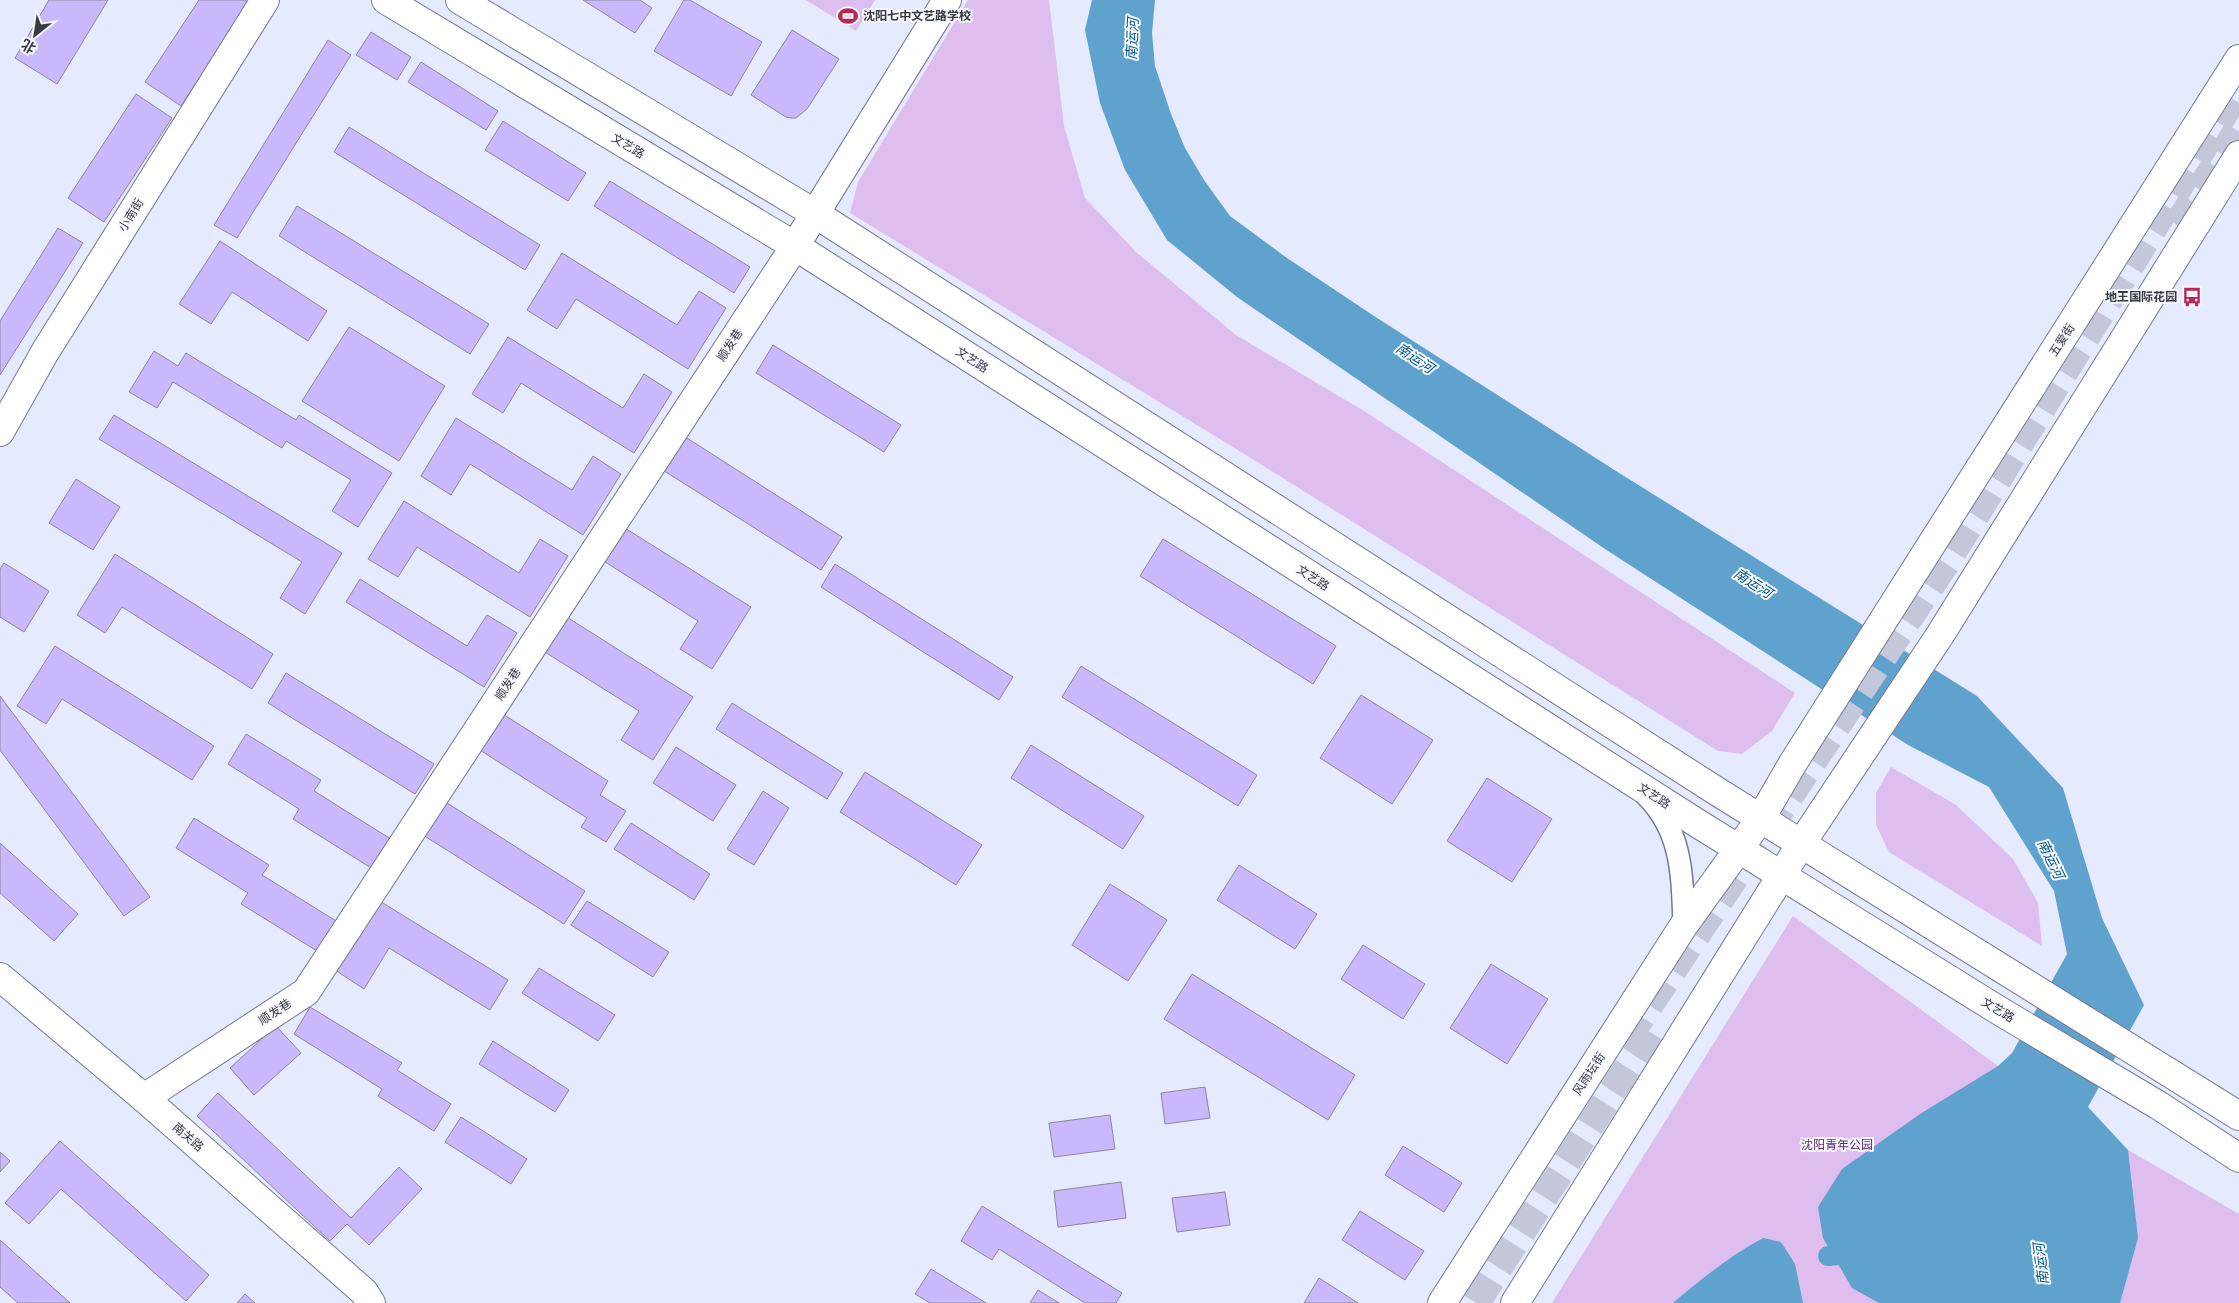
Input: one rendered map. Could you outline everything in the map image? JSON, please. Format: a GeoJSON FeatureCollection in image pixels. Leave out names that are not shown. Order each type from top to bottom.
{"type":"FeatureCollection","features":[{"type":"Feature","properties":{"kind":"main road","name":"小南街"},"geometry":{"type":"LineString","coordinates":[[0,432],[45,352],[266,0]]}},
{"type":"Feature","properties":{"kind":"main road","name":"文艺路"},"geometry":{"type":"LineString","coordinates":[[386,0],[795,246],[1636,784],[1998,1010],[2158,1105],[2239,1158]]}},
{"type":"Feature","properties":{"kind":"main road"},"geometry":{"type":"LineString","coordinates":[[460,0],[814,213],[1801,844],[2239,1116]]}},
{"type":"Feature","properties":{"kind":"main road","name":"顺发巷"},"geometry":{"type":"LineString","coordinates":[[144,1098],[306,992],[795,246],[948,0]]}},
{"type":"Feature","properties":{"kind":"main road","name":"五爱街"},"geometry":{"type":"LineString","coordinates":[[1815,728],[2239,59]]}},
{"type":"Feature","properties":{"kind":"main road"},"geometry":{"type":"LineString","coordinates":[[1514,1303],[1801,844],[1932,647],[2239,155]]}},
{"type":"Feature","properties":{"kind":"main road","name":"风雨坛街"},"geometry":{"type":"LineString","coordinates":[[1442,1303],[1684,925],[1761,818],[1815,728]]}},
{"type":"Feature","properties":{"kind":"main road","name":"南关路"},"geometry":{"type":"LineString","coordinates":[[0,977],[144,1098],[364,1292],[371,1303]]}},
{"type":"Feature","properties":{"kind":"street"},"geometry":{"type":"LineString","coordinates":[[1636,784],[1654,803],[1673,832],[1682,874],[1684,925]]}},
{"type":"Feature","properties":{"kind":"green space","name":"沈阳七中文艺路学校"},"geometry":{"type":"Polygon","coordinates":[[[806,0],[875,0],[856,31],[806,0]]]}},
{"type":"Feature","properties":{"kind":"green space"},"geometry":{"type":"Polygon","coordinates":[[[968,0],[1049,0],[1064,126],[1085,198],[1136,252],[1236,335],[1364,411],[1795,693],[1772,731],[1742,754],[1718,751],[1259,463],[850,213],[858,182],[968,0]]]}},
{"type":"Feature","properties":{"kind":"green space"},"geometry":{"type":"Polygon","coordinates":[[[1891,767],[1956,805],[2013,859],[2038,903],[2042,946],[1889,852],[1876,825],[1876,793],[1891,767]]]}},
{"type":"Feature","properties":{"kind":"green space","name":"沈阳青年公园"},"geometry":{"type":"Polygon","coordinates":[[[1793,916],[1998,1066],[2128,1150],[2239,1214],[2239,1303],[1552,1303],[1793,916]]]}},
{"type":"Feature","properties":{"kind":"water","name":"南运河"},"geometry":{"type":"Polygon","coordinates":[[[1092,0],[1155,0],[1152,33],[1155,66],[1171,114],[1185,148],[1204,180],[1230,216],[1287,258],[1374,316],[1616,471],[1977,696],[2063,788],[2102,918],[2144,1005],[2088,1107],[2128,1150],[2138,1238],[2120,1303],[1879,1303],[1852,1288],[1823,1238],[1818,1207],[1842,1169],[1920,1114],[1998,1066],[2012,1053],[2067,954],[2054,891],[1989,787],[1908,745],[1605,549],[1237,297],[1167,240],[1125,170],[1100,103],[1085,30],[1092,0]]]}},
{"type":"Feature","properties":{"kind":"water"},"geometry":{"type":"Polygon","coordinates":[[[1763,1238],[1781,1242],[1795,1264],[1803,1303],[1673,1303],[1716,1268],[1763,1238]]]}},
{"type":"Feature","properties":{"kind":"building"},"geometry":{"type":"Polygon","coordinates":[[[49,0],[108,0],[57,84],[15,58],[49,0]]]}},
{"type":"Feature","properties":{"kind":"building"},"geometry":{"type":"Polygon","coordinates":[[[199,0],[245,0],[249,3],[181,106],[145,82],[199,0]]]}},
{"type":"Feature","properties":{"kind":"building"},"geometry":{"type":"Polygon","coordinates":[[[583,0],[640,0],[652,8],[635,33],[583,0]]]}},
{"type":"Feature","properties":{"kind":"building"},"geometry":{"type":"Polygon","coordinates":[[[684,0],[690,0],[762,42],[731,96],[654,51],[684,0]]]}},
{"type":"Feature","properties":{"kind":"building"},"geometry":{"type":"Polygon","coordinates":[[[792,30],[839,59],[807,109],[796,118],[786,117],[751,95],[792,30]]]}},
{"type":"Feature","properties":{"kind":"building"},"geometry":{"type":"Polygon","coordinates":[[[371,32],[411,57],[397,80],[356,55],[371,32]]]}},
{"type":"Feature","properties":{"kind":"building"},"geometry":{"type":"Polygon","coordinates":[[[328,40],[351,55],[237,238],[214,225],[328,40]]]}},
{"type":"Feature","properties":{"kind":"building"},"geometry":{"type":"Polygon","coordinates":[[[421,62],[498,111],[486,130],[408,82],[421,62]]]}},
{"type":"Feature","properties":{"kind":"building"},"geometry":{"type":"Polygon","coordinates":[[[136,94],[172,118],[104,222],[68,198],[136,94]]]}},
{"type":"Feature","properties":{"kind":"building"},"geometry":{"type":"Polygon","coordinates":[[[503,121],[586,173],[568,201],[485,150],[503,121]]]}},
{"type":"Feature","properties":{"kind":"building"},"geometry":{"type":"Polygon","coordinates":[[[349,127],[540,245],[525,270],[334,152],[349,127]]]}},
{"type":"Feature","properties":{"kind":"building"},"geometry":{"type":"Polygon","coordinates":[[[610,181],[750,267],[734,293],[594,206],[610,181]]]}},
{"type":"Feature","properties":{"kind":"building"},"geometry":{"type":"Polygon","coordinates":[[[297,206],[489,324],[470,354],[279,236],[297,206]]]}},
{"type":"Feature","properties":{"kind":"building"},"geometry":{"type":"Polygon","coordinates":[[[58,228],[83,243],[0,375],[0,321],[58,228]]]}},
{"type":"Feature","properties":{"kind":"building"},"geometry":{"type":"Polygon","coordinates":[[[220,241],[327,311],[308,341],[232,292],[211,324],[179,304],[220,241]]]}},
{"type":"Feature","properties":{"kind":"building"},"geometry":{"type":"Polygon","coordinates":[[[562,253],[677,325],[699,291],[726,308],[688,369],[576,299],[557,329],[527,310],[562,253]]]}},
{"type":"Feature","properties":{"kind":"building"},"geometry":{"type":"Polygon","coordinates":[[[349,327],[445,386],[399,461],[302,401],[349,327]]]}},
{"type":"Feature","properties":{"kind":"building"},"geometry":{"type":"Polygon","coordinates":[[[508,337],[623,408],[644,374],[672,392],[634,453],[521,383],[503,413],[472,394],[508,337]]]}},
{"type":"Feature","properties":{"kind":"building"},"geometry":{"type":"Polygon","coordinates":[[[773,345],[901,425],[884,452],[756,373],[773,345]]]}},
{"type":"Feature","properties":{"kind":"building"},"geometry":{"type":"Polygon","coordinates":[[[154,351],[178,366],[186,353],[296,420],[299,415],[392,473],[358,527],[332,511],[351,480],[286,441],[282,448],[173,382],[157,408],[129,392],[154,351]]]}},
{"type":"Feature","properties":{"kind":"building"},"geometry":{"type":"Polygon","coordinates":[[[114,415],[342,553],[305,614],[280,598],[302,562],[99,439],[114,415]]]}},
{"type":"Feature","properties":{"kind":"building"},"geometry":{"type":"Polygon","coordinates":[[[456,418],[572,490],[593,456],[621,474],[583,535],[470,464],[451,495],[421,476],[456,418]]]}},
{"type":"Feature","properties":{"kind":"building"},"geometry":{"type":"Polygon","coordinates":[[[679,433],[842,537],[821,570],[658,467],[679,433]]]}},
{"type":"Feature","properties":{"kind":"building"},"geometry":{"type":"Polygon","coordinates":[[[76,479],[120,507],[93,550],[49,523],[76,479]]]}},
{"type":"Feature","properties":{"kind":"building"},"geometry":{"type":"Polygon","coordinates":[[[404,501],[519,573],[540,539],[568,556],[530,617],[417,547],[398,577],[368,559],[404,501]]]}},
{"type":"Feature","properties":{"kind":"building"},"geometry":{"type":"Polygon","coordinates":[[[620,525],[751,607],[712,669],[680,649],[698,621],[599,558],[620,525]]]}},
{"type":"Feature","properties":{"kind":"building"},"geometry":{"type":"Polygon","coordinates":[[[1163,539],[1336,646],[1313,684],[1140,576],[1163,539]]]}},
{"type":"Feature","properties":{"kind":"building"},"geometry":{"type":"Polygon","coordinates":[[[115,554],[273,654],[252,689],[122,607],[105,633],[77,615],[115,554]]]}},
{"type":"Feature","properties":{"kind":"building"},"geometry":{"type":"Polygon","coordinates":[[[4,563],[49,591],[24,632],[0,617],[0,569],[4,563]]]}},
{"type":"Feature","properties":{"kind":"building"},"geometry":{"type":"Polygon","coordinates":[[[835,564],[1013,677],[999,700],[821,587],[835,564]]]}},
{"type":"Feature","properties":{"kind":"building"},"geometry":{"type":"Polygon","coordinates":[[[360,579],[467,646],[487,615],[517,633],[484,687],[346,602],[360,579]]]}},
{"type":"Feature","properties":{"kind":"building"},"geometry":{"type":"Polygon","coordinates":[[[562,614],[693,697],[653,760],[621,740],[639,711],[540,649],[562,614]]]}},
{"type":"Feature","properties":{"kind":"building"},"geometry":{"type":"Polygon","coordinates":[[[55,646],[214,746],[192,780],[62,699],[46,724],[17,706],[55,646]]]}},
{"type":"Feature","properties":{"kind":"building"},"geometry":{"type":"Polygon","coordinates":[[[1081,666],[1257,775],[1238,806],[1062,697],[1081,666]]]}},
{"type":"Feature","properties":{"kind":"building"},"geometry":{"type":"Polygon","coordinates":[[[286,673],[434,764],[415,794],[268,703],[286,673]]]}},
{"type":"Feature","properties":{"kind":"building"},"geometry":{"type":"Polygon","coordinates":[[[1361,695],[1433,740],[1392,804],[1320,758],[1361,695]]]}},
{"type":"Feature","properties":{"kind":"building"},"geometry":{"type":"Polygon","coordinates":[[[0,696],[150,897],[124,916],[0,750],[0,696]]]}},
{"type":"Feature","properties":{"kind":"building"},"geometry":{"type":"Polygon","coordinates":[[[732,703],[843,773],[827,799],[716,729],[732,703]]]}},
{"type":"Feature","properties":{"kind":"building"},"geometry":{"type":"Polygon","coordinates":[[[498,711],[608,781],[600,795],[626,811],[606,842],[581,827],[587,818],[475,747],[498,711]]]}},
{"type":"Feature","properties":{"kind":"building"},"geometry":{"type":"Polygon","coordinates":[[[246,734],[321,780],[314,791],[394,841],[376,871],[293,819],[299,809],[228,764],[246,734]]]}},
{"type":"Feature","properties":{"kind":"building"},"geometry":{"type":"Polygon","coordinates":[[[1031,745],[1144,816],[1123,849],[1011,778],[1031,745]]]}},
{"type":"Feature","properties":{"kind":"building"},"geometry":{"type":"Polygon","coordinates":[[[676,747],[736,785],[713,821],[653,783],[676,747]]]}},
{"type":"Feature","properties":{"kind":"building"},"geometry":{"type":"Polygon","coordinates":[[[865,772],[982,845],[956,885],[840,812],[865,772]]]}},
{"type":"Feature","properties":{"kind":"building"},"geometry":{"type":"Polygon","coordinates":[[[1487,778],[1552,819],[1512,882],[1447,841],[1487,778]]]}},
{"type":"Feature","properties":{"kind":"building"},"geometry":{"type":"Polygon","coordinates":[[[763,791],[789,808],[754,865],[727,849],[763,791]]]}},
{"type":"Feature","properties":{"kind":"building"},"geometry":{"type":"Polygon","coordinates":[[[444,801],[585,891],[564,924],[423,835],[444,801]]]}},
{"type":"Feature","properties":{"kind":"building"},"geometry":{"type":"Polygon","coordinates":[[[194,818],[269,865],[262,875],[341,924],[322,954],[241,904],[248,893],[176,848],[194,818]]]}},
{"type":"Feature","properties":{"kind":"building"},"geometry":{"type":"Polygon","coordinates":[[[631,823],[710,874],[694,900],[614,849],[631,823]]]}},
{"type":"Feature","properties":{"kind":"building"},"geometry":{"type":"Polygon","coordinates":[[[0,843],[78,914],[54,941],[0,893],[0,843]]]}},
{"type":"Feature","properties":{"kind":"building"},"geometry":{"type":"Polygon","coordinates":[[[1239,865],[1317,914],[1295,949],[1217,900],[1239,865]]]}},
{"type":"Feature","properties":{"kind":"building"},"geometry":{"type":"Polygon","coordinates":[[[1110,884],[1167,920],[1128,981],[1072,945],[1110,884]]]}},
{"type":"Feature","properties":{"kind":"building"},"geometry":{"type":"Polygon","coordinates":[[[378,900],[508,980],[490,1010],[389,948],[364,989],[335,970],[378,900]]]}},
{"type":"Feature","properties":{"kind":"building"},"geometry":{"type":"Polygon","coordinates":[[[587,901],[669,952],[653,977],[571,925],[587,901]]]}},
{"type":"Feature","properties":{"kind":"building"},"geometry":{"type":"Polygon","coordinates":[[[1363,945],[1425,984],[1403,1019],[1341,979],[1363,945]]]}},
{"type":"Feature","properties":{"kind":"building"},"geometry":{"type":"Polygon","coordinates":[[[1491,964],[1548,999],[1507,1064],[1450,1028],[1491,964]]]}},
{"type":"Feature","properties":{"kind":"building"},"geometry":{"type":"Polygon","coordinates":[[[539,968],[615,1015],[598,1041],[522,993],[539,968]]]}},
{"type":"Feature","properties":{"kind":"building"},"geometry":{"type":"Polygon","coordinates":[[[1192,974],[1355,1075],[1328,1120],[1164,1019],[1192,974]]]}},
{"type":"Feature","properties":{"kind":"building"},"geometry":{"type":"Polygon","coordinates":[[[310,1007],[402,1063],[397,1070],[451,1104],[434,1131],[378,1096],[382,1089],[294,1034],[310,1007]]]}},
{"type":"Feature","properties":{"kind":"building"},"geometry":{"type":"Polygon","coordinates":[[[276,1026],[301,1053],[254,1095],[230,1068],[276,1026]]]}},
{"type":"Feature","properties":{"kind":"building"},"geometry":{"type":"Polygon","coordinates":[[[493,1041],[569,1090],[555,1112],[479,1064],[493,1041]]]}},
{"type":"Feature","properties":{"kind":"building"},"geometry":{"type":"Polygon","coordinates":[[[1205,1087],[1210,1118],[1165,1124],[1161,1093],[1205,1087]]]}},
{"type":"Feature","properties":{"kind":"building"},"geometry":{"type":"Polygon","coordinates":[[[218,1093],[351,1218],[399,1167],[422,1189],[369,1245],[347,1224],[330,1241],[197,1116],[218,1093]]]}},
{"type":"Feature","properties":{"kind":"building"},"geometry":{"type":"Polygon","coordinates":[[[1110,1115],[1115,1149],[1054,1157],[1049,1123],[1110,1115]]]}},
{"type":"Feature","properties":{"kind":"building"},"geometry":{"type":"Polygon","coordinates":[[[461,1117],[527,1159],[511,1184],[445,1142],[461,1117]]]}},
{"type":"Feature","properties":{"kind":"building"},"geometry":{"type":"Polygon","coordinates":[[[60,1141],[209,1275],[186,1301],[61,1189],[29,1224],[5,1203],[60,1141]]]}},
{"type":"Feature","properties":{"kind":"building"},"geometry":{"type":"Polygon","coordinates":[[[1403,1146],[1462,1183],[1444,1212],[1385,1175],[1403,1146]]]}},
{"type":"Feature","properties":{"kind":"building"},"geometry":{"type":"Polygon","coordinates":[[[0,1152],[10,1161],[0,1172],[0,1152]]]}},
{"type":"Feature","properties":{"kind":"building"},"geometry":{"type":"Polygon","coordinates":[[[1121,1182],[1126,1218],[1058,1227],[1054,1191],[1121,1182]]]}},
{"type":"Feature","properties":{"kind":"building"},"geometry":{"type":"Polygon","coordinates":[[[1225,1192],[1230,1225],[1177,1232],[1172,1198],[1225,1192]]]}},
{"type":"Feature","properties":{"kind":"building"},"geometry":{"type":"Polygon","coordinates":[[[982,1206],[1122,1293],[1116,1303],[1085,1303],[999,1249],[992,1260],[961,1241],[982,1206]]]}},
{"type":"Feature","properties":{"kind":"building"},"geometry":{"type":"Polygon","coordinates":[[[1360,1211],[1424,1251],[1405,1280],[1342,1240],[1360,1211]]]}},
{"type":"Feature","properties":{"kind":"building"},"geometry":{"type":"Polygon","coordinates":[[[0,1240],[70,1303],[18,1303],[0,1287],[0,1240]]]}},
{"type":"Feature","properties":{"kind":"building"},"geometry":{"type":"Polygon","coordinates":[[[931,1269],[986,1303],[930,1303],[915,1294],[931,1269]]]}},
{"type":"Feature","properties":{"kind":"building"},"geometry":{"type":"Polygon","coordinates":[[[1319,1278],[1358,1303],[1304,1303],[1319,1278]]]}},
{"type":"Feature","properties":{"kind":"building"},"geometry":{"type":"Polygon","coordinates":[[[1038,1290],[1059,1303],[1030,1303],[1038,1290]]]}},
{"type":"Feature","properties":{"kind":"building"},"geometry":{"type":"Polygon","coordinates":[[[245,1294],[255,1303],[237,1303],[245,1294]]]}},
{"type":"Feature","properties":{"kind":"waterway"},"geometry":{"type":"LineString","coordinates":[[1828,1256],[1859,1253]]}},
{"type":"Feature","properties":{"kind":"tunnel"},"geometry":{"type":"LineString","coordinates":[[1626,1040],[1946,563],[2239,90]]}},
{"type":"Feature","properties":{"kind":"tunnel"},"geometry":{"type":"LineString","coordinates":[[2177,225],[2239,128]]}},
{"type":"Feature","properties":{"kind":"tunnel"},"geometry":{"type":"LineString","coordinates":[[1476,1303],[1655,1025]]}},
{"type":"Feature","properties":{"kind":"place","name":"沈阳七中文艺路学校"},"geometry":{"type":"Point","coordinates":[848,16]}},
{"type":"Feature","properties":{"kind":"place","name":"地王国际花园"},"geometry":{"type":"Point","coordinates":[2192,297]}}]}
